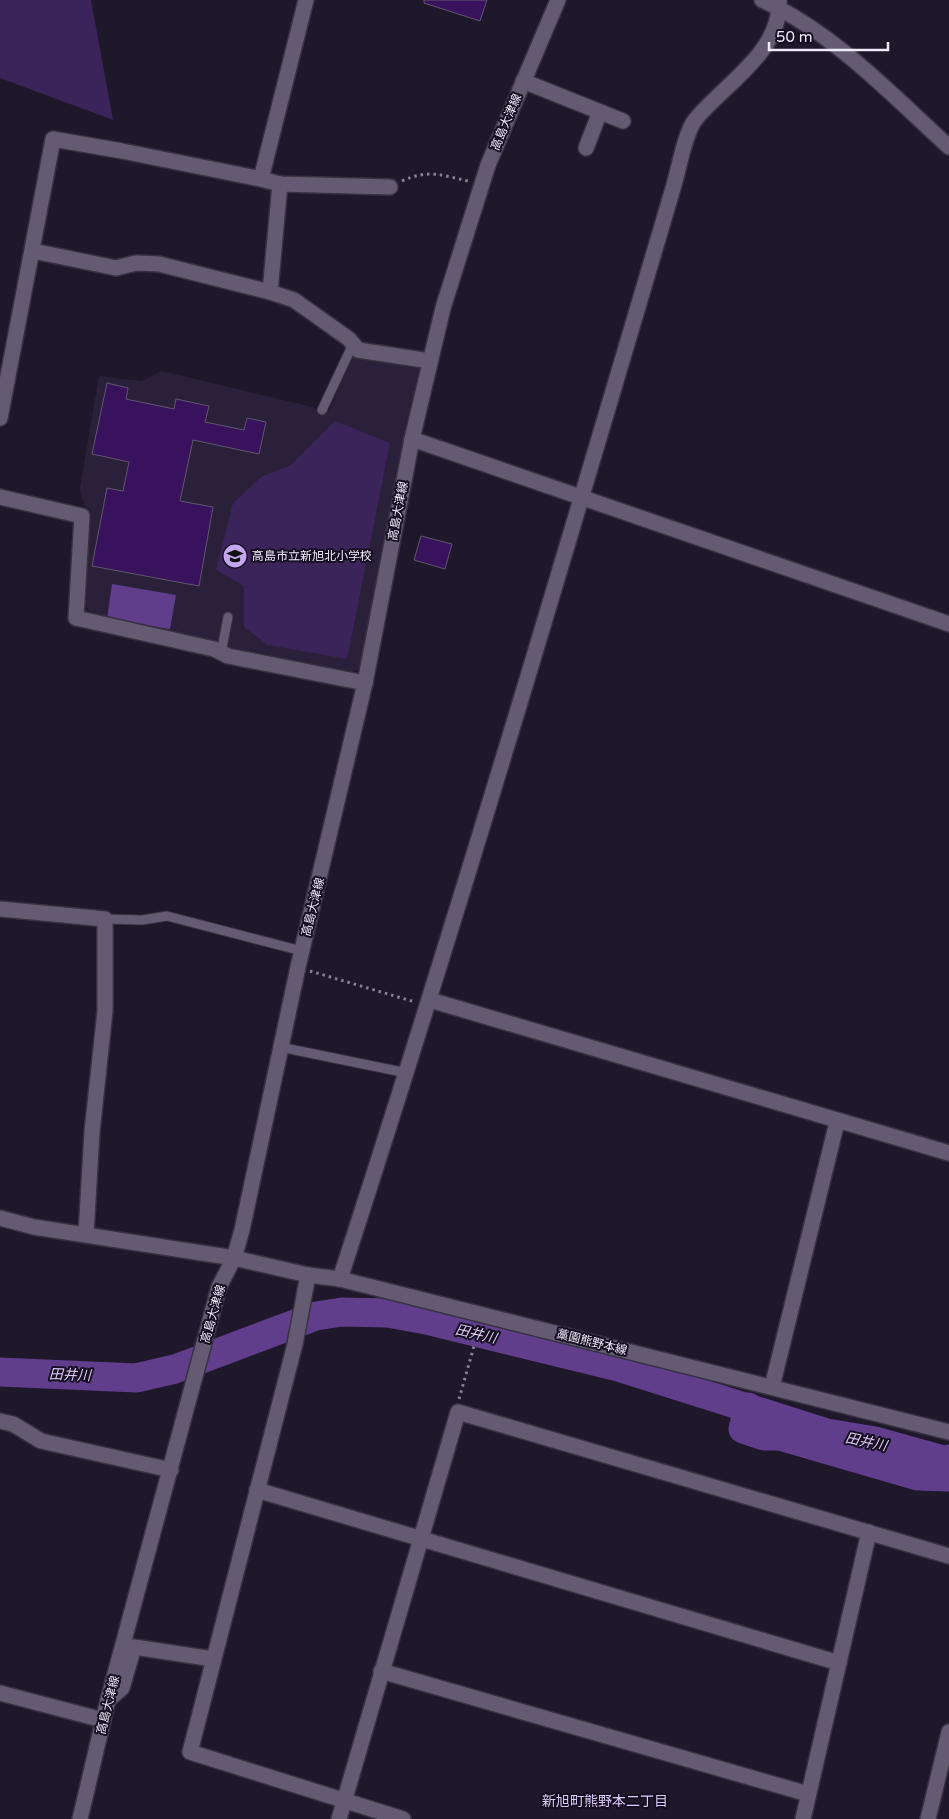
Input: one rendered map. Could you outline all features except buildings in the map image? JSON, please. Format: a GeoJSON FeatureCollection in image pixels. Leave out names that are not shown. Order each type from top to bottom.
{"type":"FeatureCollection","features":[{"type":"Feature","properties":{"kind":"street"},"geometry":{"type":"LineString","coordinates":[[261,179],[306,0]]}},
{"type":"Feature","properties":{"kind":"street","name":"高島大津線"},"geometry":{"type":"LineString","coordinates":[[80,1819],[108,1700],[219,1288],[234,1258],[298,967],[365,683],[412,439],[443,308],[482,184],[558,0]]}},
{"type":"Feature","properties":{"kind":"street"},"geometry":{"type":"LineString","coordinates":[[762,0],[779,4],[845,52],[949,147]]}},
{"type":"Feature","properties":{"kind":"street"},"geometry":{"type":"LineString","coordinates":[[340,1279],[430,1000],[583,496],[693,122],[743,74],[770,37],[779,4]]}},
{"type":"Feature","properties":{"kind":"street"},"geometry":{"type":"LineString","coordinates":[[524,81],[623,121]]}},
{"type":"Feature","properties":{"kind":"street"},"geometry":{"type":"LineString","coordinates":[[586,148],[600,112]]}},
{"type":"Feature","properties":{"kind":"street"},"geometry":{"type":"LineString","coordinates":[[0,418],[53,139],[122,151],[280,184],[390,186]]}},
{"type":"Feature","properties":{"kind":"street"},"geometry":{"type":"LineString","coordinates":[[270,292],[280,184]]}},
{"type":"Feature","properties":{"kind":"street"},"geometry":{"type":"LineString","coordinates":[[32,251],[116,268],[136,263],[159,264],[270,292],[294,300],[349,339],[358,350],[430,360]]}},
{"type":"Feature","properties":{"kind":"street"},"geometry":{"type":"LineString","coordinates":[[412,439],[583,496],[949,624]]}},
{"type":"Feature","properties":{"kind":"street"},"geometry":{"type":"LineString","coordinates":[[0,497],[82,516],[76,618],[214,649],[228,656],[365,683]]}},
{"type":"Feature","properties":{"kind":"street"},"geometry":{"type":"LineString","coordinates":[[0,910],[105,919],[105,1010],[92,1132],[86,1234]]}},
{"type":"Feature","properties":{"kind":"street"},"geometry":{"type":"LineString","coordinates":[[430,1000],[837,1122],[949,1153]]}},
{"type":"Feature","properties":{"kind":"street"},"geometry":{"type":"LineString","coordinates":[[772,1387],[837,1122]]}},
{"type":"Feature","properties":{"kind":"street","name":"藁園熊野本線"},"geometry":{"type":"LineString","coordinates":[[0,1218],[34,1227],[234,1258],[308,1275],[340,1279],[949,1432]]}},
{"type":"Feature","properties":{"kind":"street"},"geometry":{"type":"LineString","coordinates":[[308,1275],[295,1344],[190,1752],[403,1819]]}},
{"type":"Feature","properties":{"kind":"street"},"geometry":{"type":"LineString","coordinates":[[339,1819],[458,1412],[949,1556]]}},
{"type":"Feature","properties":{"kind":"street"},"geometry":{"type":"LineString","coordinates":[[0,1422],[13,1424],[41,1441],[171,1470]]}},
{"type":"Feature","properties":{"kind":"street"},"geometry":{"type":"LineString","coordinates":[[257,1490],[839,1663]]}},
{"type":"Feature","properties":{"kind":"street"},"geometry":{"type":"LineString","coordinates":[[803,1819],[869,1532]]}},
{"type":"Feature","properties":{"kind":"street"},"geometry":{"type":"LineString","coordinates":[[108,1700],[122,1688],[134,1647],[213,1659]]}},
{"type":"Feature","properties":{"kind":"street"},"geometry":{"type":"LineString","coordinates":[[381,1671],[808,1794]]}},
{"type":"Feature","properties":{"kind":"street"},"geometry":{"type":"LineString","coordinates":[[0,1693],[104,1720]]}},
{"type":"Feature","properties":{"kind":"street"},"geometry":{"type":"LineString","coordinates":[[928,1819],[949,1732]]}},
{"type":"Feature","properties":{"kind":"lane"},"geometry":{"type":"LineString","coordinates":[[322,410],[354,344]]}},
{"type":"Feature","properties":{"kind":"lane"},"geometry":{"type":"LineString","coordinates":[[221,653],[228,617]]}},
{"type":"Feature","properties":{"kind":"lane"},"geometry":{"type":"LineString","coordinates":[[105,919],[142,920],[167,916],[302,951]]}},
{"type":"Feature","properties":{"kind":"lane"},"geometry":{"type":"LineString","coordinates":[[280,1048],[407,1073]]}},
{"type":"Feature","properties":{"kind":"path"},"geometry":{"type":"LineString","coordinates":[[390,186],[420,173],[439,174],[482,184]]}},
{"type":"Feature","properties":{"kind":"path"},"geometry":{"type":"LineString","coordinates":[[298,967],[423,1004],[430,1000]]}},
{"type":"Feature","properties":{"kind":"path"},"geometry":{"type":"LineString","coordinates":[[458,1412],[474,1346]]}},
{"type":"Feature","properties":{"kind":"shaded area"},"geometry":{"type":"Polygon","coordinates":[[[0,0],[91,0],[113,120],[0,78],[0,0]]]}},
{"type":"Feature","properties":{"kind":"shaded area","name":"高島市立新旭北小学校"},"geometry":{"type":"Polygon","coordinates":[[[352,357],[419,368],[362,665],[358,670],[346,672],[227,648],[101,620],[89,611],[84,602],[91,511],[84,505],[80,488],[99,376],[141,381],[162,371],[329,411],[352,357]]]}},
{"type":"Feature","properties":{"kind":"shaded area"},"geometry":{"type":"Polygon","coordinates":[[[335,421],[390,443],[347,659],[268,645],[244,627],[244,586],[216,570],[233,503],[261,477],[291,465],[335,421]]]}},
{"type":"Feature","properties":{"kind":"shaded area"},"geometry":{"type":"Polygon","coordinates":[[[112,584],[176,595],[170,629],[107,619],[112,584]]]}},
{"type":"Feature","properties":{"kind":"waterway","name":"田井川"},"geometry":{"type":"LineString","coordinates":[[0,1372],[136,1378],[175,1369],[316,1316],[342,1312],[388,1313],[426,1320],[618,1367],[827,1433],[875,1441],[943,1460],[949,1459]]}},
{"type":"Feature","properties":{"kind":"waterway"},"geometry":{"type":"LineString","coordinates":[[748,1407],[743,1429],[764,1436],[780,1436],[918,1476],[949,1477]]}},
{"type":"Feature","properties":{"kind":"place","name":"高島市立新旭北小学校"},"geometry":{"type":"Point","coordinates":[235,556]}},
{"type":"Feature","properties":{"kind":"district","name":"新旭町熊野本二丁目"},"geometry":{"type":"Point","coordinates":[605,1801]}}]}
